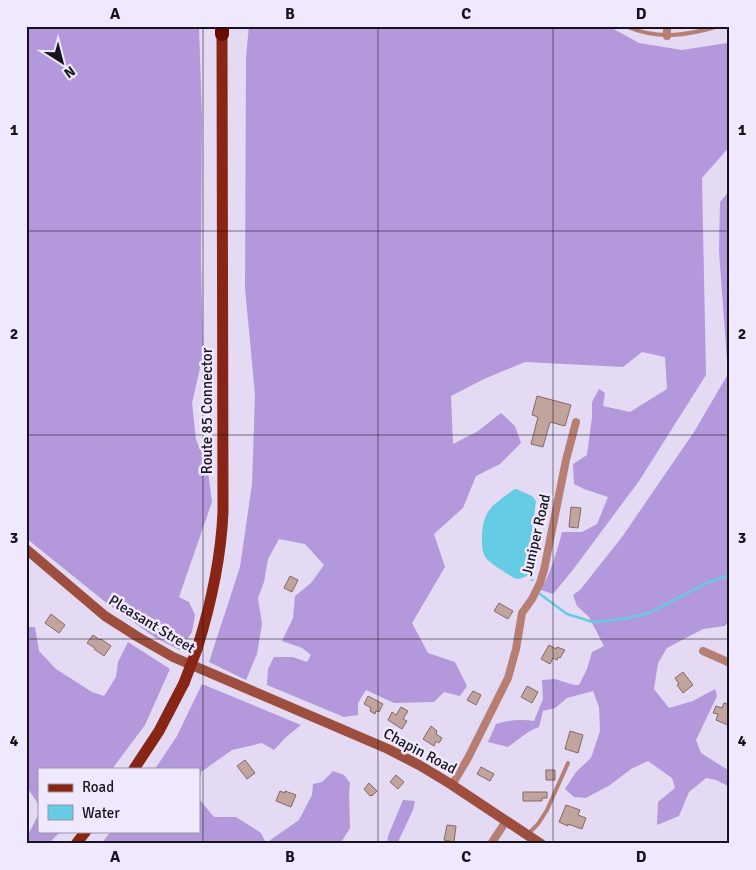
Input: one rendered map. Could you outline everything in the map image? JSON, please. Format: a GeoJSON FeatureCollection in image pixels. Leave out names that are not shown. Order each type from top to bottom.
{"type":"FeatureCollection","features":[{"type":"Feature","properties":{"kind":"main road","name":"Route 85 Connector"},"geometry":{"type":"LineString","coordinates":[[135,768],[164,723],[184,683],[197,649],[208,615],[221,542],[223,512],[222,29]]}},
{"type":"Feature","properties":{"kind":"main road"},"geometry":{"type":"LineString","coordinates":[[76,844],[85,832]]}},
{"type":"Feature","properties":{"kind":"street"},"geometry":{"type":"LineString","coordinates":[[667,26],[668,36]]}},
{"type":"Feature","properties":{"kind":"street","name":"Juniper Road"},"geometry":{"type":"LineString","coordinates":[[452,785],[468,758],[508,678],[516,649],[522,613],[532,599],[544,570],[564,470],[576,422]]}},
{"type":"Feature","properties":{"kind":"street","name":"Pleasant Street"},"geometry":{"type":"LineString","coordinates":[[29,551],[105,616],[138,637],[173,657],[276,701]]}},
{"type":"Feature","properties":{"kind":"street"},"geometry":{"type":"LineString","coordinates":[[703,651],[730,664]]}},
{"type":"Feature","properties":{"kind":"street","name":"Chapin Road"},"geometry":{"type":"LineString","coordinates":[[276,701],[388,749],[419,765],[541,844]]}},
{"type":"Feature","properties":{"kind":"street"},"geometry":{"type":"LineString","coordinates":[[491,844],[506,821]]}},
{"type":"Feature","properties":{"kind":"lane"},"geometry":{"type":"LineString","coordinates":[[625,26],[652,35],[668,36],[698,32],[719,26]]}},
{"type":"Feature","properties":{"kind":"lane"},"geometry":{"type":"LineString","coordinates":[[527,835],[548,810],[568,763]]}},
{"type":"Feature","properties":{"kind":"path"},"geometry":{"type":"LineString","coordinates":[[26,30],[32,26]]}},
{"type":"Feature","properties":{"kind":"path"},"geometry":{"type":"LineString","coordinates":[[29,551],[42,540],[56,538],[69,540],[84,548],[104,549],[126,522],[130,502],[128,484],[117,453],[95,432],[84,417],[83,402],[101,342],[101,311],[97,294],[85,264],[91,256],[94,242],[90,231],[90,221],[104,194],[100,168],[72,136],[72,99],[82,26]]}},
{"type":"Feature","properties":{"kind":"shaded area"},"geometry":{"type":"Polygon","coordinates":[[[26,26],[199,26],[202,119],[201,259],[203,355],[192,403],[196,440],[207,463],[212,502],[179,597],[189,602],[195,615],[192,632],[180,650],[156,638],[109,605],[26,538],[26,26]]]}},
{"type":"Feature","properties":{"kind":"shaded area"},"geometry":{"type":"Polygon","coordinates":[[[249,26],[608,26],[639,43],[682,50],[727,43],[730,40],[730,146],[702,178],[706,375],[639,481],[553,594],[541,590],[548,576],[562,532],[582,532],[597,524],[608,497],[574,484],[573,464],[587,455],[592,402],[599,389],[605,393],[603,406],[630,412],[667,389],[665,357],[642,352],[623,367],[525,362],[484,379],[451,396],[453,444],[478,431],[501,413],[515,426],[521,443],[500,464],[476,476],[463,508],[434,534],[445,567],[412,623],[428,653],[455,662],[467,686],[460,696],[444,692],[434,702],[394,703],[366,690],[358,703],[358,715],[344,717],[267,685],[268,669],[274,657],[293,657],[307,662],[311,655],[302,648],[282,641],[293,618],[295,596],[311,583],[324,565],[305,544],[279,539],[268,559],[264,582],[258,598],[262,624],[257,654],[246,680],[209,662],[240,567],[252,484],[255,395],[245,288],[246,57],[249,26]]]}},
{"type":"Feature","properties":{"kind":"shaded area"},"geometry":{"type":"Polygon","coordinates":[[[730,190],[730,619],[725,626],[703,629],[667,648],[658,663],[654,689],[669,708],[693,701],[715,689],[717,696],[696,740],[701,753],[728,770],[730,768],[730,787],[716,780],[706,778],[689,792],[679,816],[657,825],[658,802],[675,788],[672,778],[648,761],[631,769],[610,785],[586,798],[574,797],[565,789],[576,772],[591,758],[600,731],[599,707],[593,691],[567,698],[555,708],[543,711],[539,727],[508,747],[488,742],[496,724],[515,720],[534,721],[543,699],[542,680],[555,679],[579,685],[587,669],[592,652],[604,646],[589,617],[577,606],[573,595],[580,590],[622,537],[694,432],[728,374],[719,251],[720,202],[730,190]]]}},
{"type":"Feature","properties":{"kind":"shaded area"},"geometry":{"type":"Polygon","coordinates":[[[26,627],[35,627],[39,651],[56,669],[92,692],[104,696],[116,677],[118,662],[128,642],[170,669],[145,725],[113,768],[38,768],[38,804],[26,786],[26,627]]]}},
{"type":"Feature","properties":{"kind":"shaded area"},"geometry":{"type":"Polygon","coordinates":[[[202,684],[301,725],[274,750],[262,743],[232,750],[201,772],[200,778],[200,768],[156,768],[177,736],[202,684]]]}},
{"type":"Feature","properties":{"kind":"shaded area"},"geometry":{"type":"Polygon","coordinates":[[[333,771],[344,775],[350,783],[350,828],[340,844],[101,844],[110,832],[200,832],[200,800],[214,817],[236,817],[261,833],[266,843],[299,820],[312,795],[313,784],[322,782],[333,771]]]}},
{"type":"Feature","properties":{"kind":"shaded area"},"geometry":{"type":"Polygon","coordinates":[[[403,800],[415,801],[413,810],[397,844],[387,844],[388,836],[403,800]]]}},
{"type":"Feature","properties":{"kind":"shaded area"},"geometry":{"type":"Polygon","coordinates":[[[38,815],[38,832],[60,832],[48,844],[27,844],[26,839],[38,815]]]}},
{"type":"Feature","properties":{"kind":"water"},"geometry":{"type":"Polygon","coordinates":[[[516,489],[532,496],[536,501],[528,573],[527,576],[519,579],[514,578],[488,560],[482,544],[482,529],[486,515],[494,505],[516,489]]]}},
{"type":"Feature","properties":{"kind":"building"},"geometry":{"type":"Polygon","coordinates":[[[537,396],[571,405],[565,426],[550,422],[543,447],[531,444],[538,417],[532,415],[537,396]]]}},
{"type":"Feature","properties":{"kind":"building"},"geometry":{"type":"Polygon","coordinates":[[[571,507],[581,508],[578,528],[569,527],[571,507]]]}},
{"type":"Feature","properties":{"kind":"building"},"geometry":{"type":"Polygon","coordinates":[[[290,576],[298,580],[292,592],[284,588],[290,576]]]}},
{"type":"Feature","properties":{"kind":"building"},"geometry":{"type":"Polygon","coordinates":[[[499,603],[513,611],[508,619],[494,611],[499,603]]]}},
{"type":"Feature","properties":{"kind":"building"},"geometry":{"type":"Polygon","coordinates":[[[51,614],[65,625],[59,633],[45,623],[51,614]]]}},
{"type":"Feature","properties":{"kind":"building"},"geometry":{"type":"Polygon","coordinates":[[[93,635],[111,646],[104,656],[87,643],[93,635]]]}},
{"type":"Feature","properties":{"kind":"building"},"geometry":{"type":"Polygon","coordinates":[[[549,645],[556,649],[557,647],[565,650],[560,658],[558,657],[557,660],[553,658],[550,664],[541,659],[549,645]]]}},
{"type":"Feature","properties":{"kind":"building"},"geometry":{"type":"Polygon","coordinates":[[[683,672],[693,685],[683,693],[677,685],[679,684],[675,678],[683,672]]]}},
{"type":"Feature","properties":{"kind":"building"},"geometry":{"type":"Polygon","coordinates":[[[527,686],[538,692],[532,703],[521,697],[527,686]]]}},
{"type":"Feature","properties":{"kind":"building"},"geometry":{"type":"Polygon","coordinates":[[[473,691],[481,695],[476,705],[467,700],[473,691]]]}},
{"type":"Feature","properties":{"kind":"building"},"geometry":{"type":"Polygon","coordinates":[[[368,696],[383,704],[379,712],[376,711],[375,714],[370,711],[371,708],[364,704],[368,696]]]}},
{"type":"Feature","properties":{"kind":"building"},"geometry":{"type":"Polygon","coordinates":[[[724,703],[730,705],[730,726],[716,720],[718,714],[713,713],[716,706],[722,708],[724,703]]]}},
{"type":"Feature","properties":{"kind":"building"},"geometry":{"type":"Polygon","coordinates":[[[401,707],[408,711],[403,719],[407,721],[402,729],[388,720],[392,712],[396,715],[401,707]]]}},
{"type":"Feature","properties":{"kind":"building"},"geometry":{"type":"Polygon","coordinates":[[[431,726],[437,731],[436,734],[442,738],[439,743],[436,741],[434,746],[423,739],[431,726]]]}},
{"type":"Feature","properties":{"kind":"building"},"geometry":{"type":"Polygon","coordinates":[[[570,731],[583,735],[578,753],[565,749],[570,731]]]}},
{"type":"Feature","properties":{"kind":"building"},"geometry":{"type":"Polygon","coordinates":[[[245,760],[255,773],[247,779],[237,766],[245,760]]]}},
{"type":"Feature","properties":{"kind":"building"},"geometry":{"type":"Polygon","coordinates":[[[481,767],[494,774],[490,781],[477,774],[481,767]]]}},
{"type":"Feature","properties":{"kind":"building"},"geometry":{"type":"Polygon","coordinates":[[[546,770],[555,770],[555,780],[546,780],[546,770]]]}},
{"type":"Feature","properties":{"kind":"building"},"geometry":{"type":"Polygon","coordinates":[[[396,775],[404,782],[398,789],[390,782],[396,775]]]}},
{"type":"Feature","properties":{"kind":"building"},"geometry":{"type":"Polygon","coordinates":[[[369,783],[377,791],[372,796],[364,789],[369,783]]]}},
{"type":"Feature","properties":{"kind":"building"},"geometry":{"type":"Polygon","coordinates":[[[280,791],[296,795],[291,807],[276,801],[280,791]]]}},
{"type":"Feature","properties":{"kind":"building"},"geometry":{"type":"Polygon","coordinates":[[[523,792],[547,792],[547,798],[542,798],[542,801],[523,801],[523,792]]]}},
{"type":"Feature","properties":{"kind":"building"},"geometry":{"type":"Polygon","coordinates":[[[566,805],[580,810],[578,815],[586,818],[582,829],[559,822],[566,805]]]}},
{"type":"Feature","properties":{"kind":"building"},"geometry":{"type":"Polygon","coordinates":[[[447,825],[456,826],[454,842],[444,840],[447,825]]]}},
{"type":"Feature","properties":{"kind":"waterway"},"geometry":{"type":"LineString","coordinates":[[528,573],[532,580]]}},
{"type":"Feature","properties":{"kind":"waterway"},"geometry":{"type":"LineString","coordinates":[[540,594],[567,614],[593,622],[623,619],[649,613],[707,583],[730,575]]}}]}
